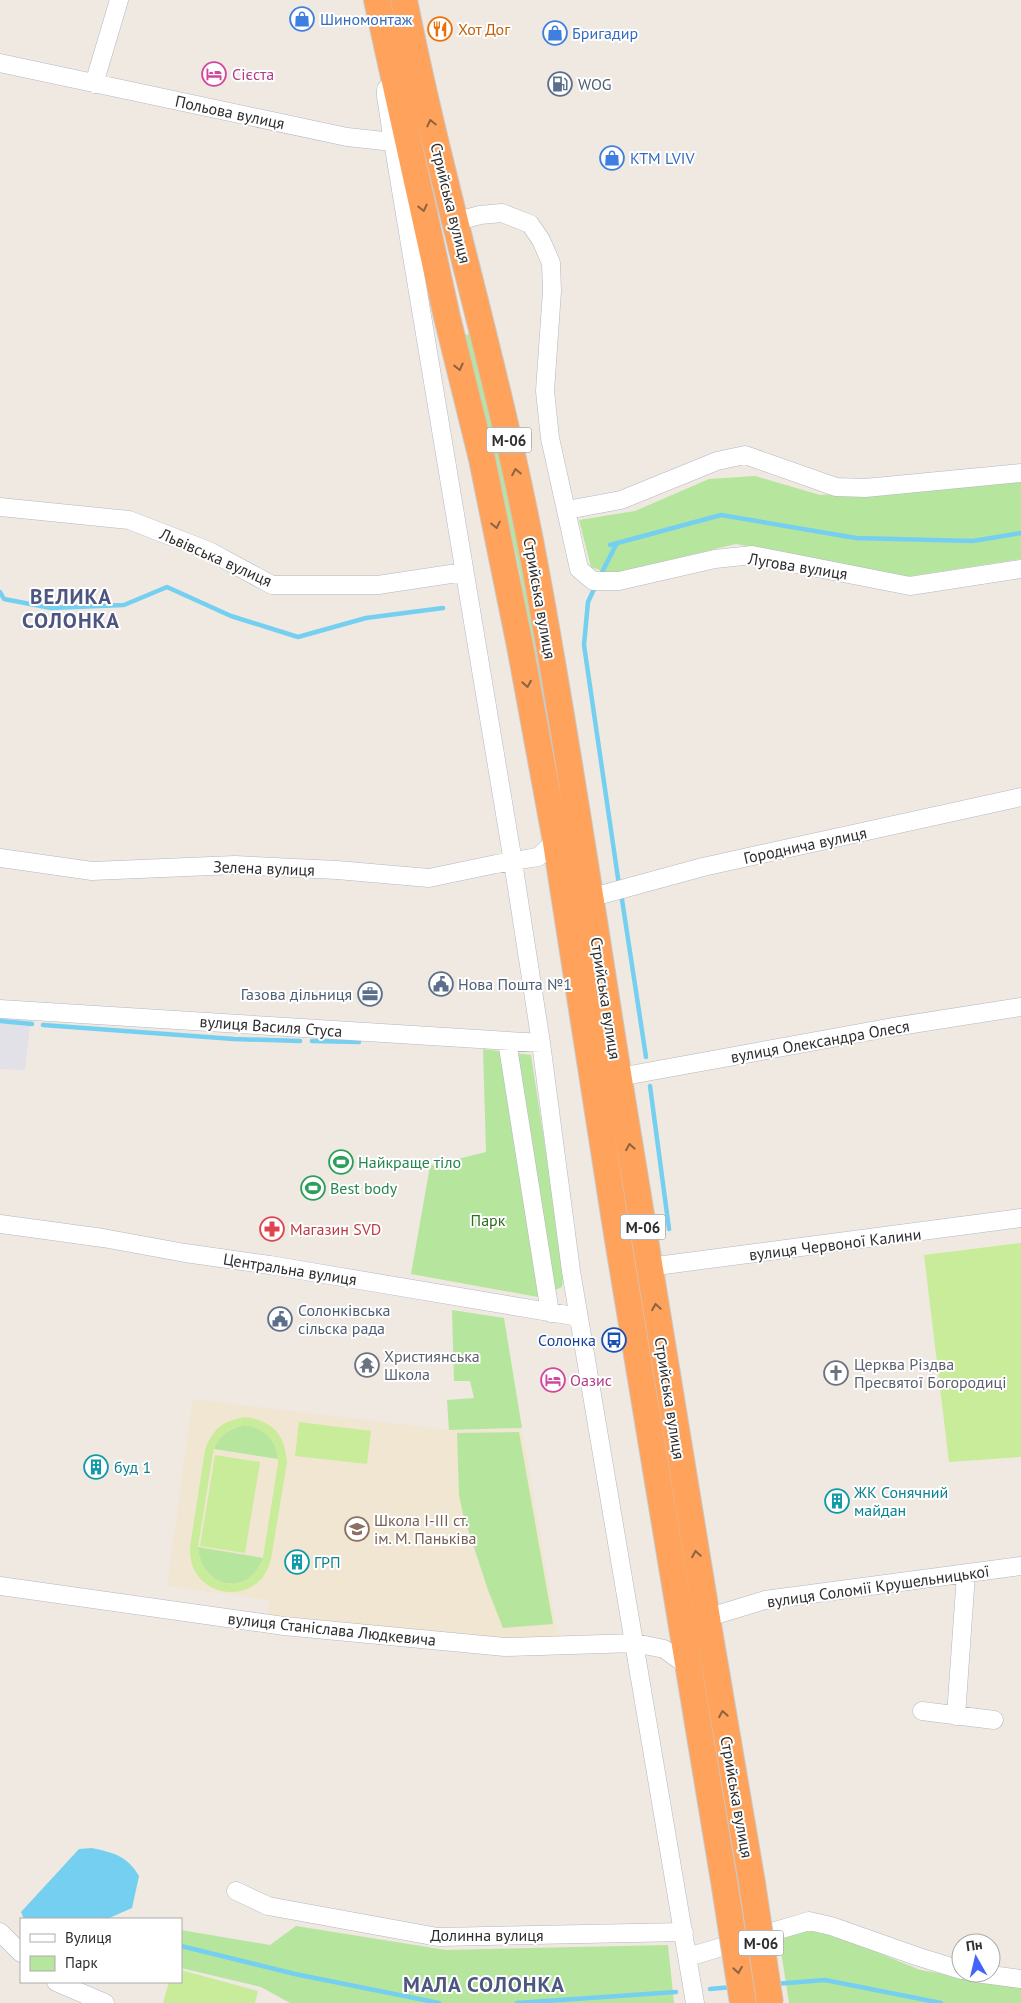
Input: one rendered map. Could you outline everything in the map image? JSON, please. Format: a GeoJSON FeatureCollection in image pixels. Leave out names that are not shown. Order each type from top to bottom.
{"type":"FeatureCollection","features":[{"type":"Feature","properties":{"kind":"highway","name":"Стрийська вулиця"},"geometry":{"type":"LineString","coordinates":[[377,0],[444,302],[482,459],[520,646],[555,836],[617,1234],[743,2003]]}},
{"type":"Feature","properties":{"kind":"highway","name":"Стрийська вулиця"},"geometry":{"type":"LineString","coordinates":[[404,0],[454,222],[478,310],[512,452],[536,571],[610,892],[619,1077],[706,1618],[752,1883],[770,2003]]}},
{"type":"Feature","properties":{"kind":"street"},"geometry":{"type":"LineString","coordinates":[[94,84],[119,0]]}},
{"type":"Feature","properties":{"kind":"street","name":"Польова вулиця"},"geometry":{"type":"LineString","coordinates":[[0,63],[347,137],[393,142]]}},
{"type":"Feature","properties":{"kind":"street"},"geometry":{"type":"LineString","coordinates":[[393,75],[388,84],[386,96],[393,142],[464,572],[520,861],[541,1043],[570,1261],[695,2003]]}},
{"type":"Feature","properties":{"kind":"street","name":"Лугова вулиця"},"geometry":{"type":"LineString","coordinates":[[454,222],[480,215],[502,213],[530,224],[541,240],[551,263],[552,291],[545,392],[550,438],[579,569],[593,581],[619,582],[715,559],[752,555],[910,586],[1021,569]]}},
{"type":"Feature","properties":{"kind":"street"},"geometry":{"type":"LineString","coordinates":[[567,510],[622,500],[717,461],[745,455],[836,487],[865,488],[1021,473]]}},
{"type":"Feature","properties":{"kind":"street","name":"Львівська вулиця"},"geometry":{"type":"LineString","coordinates":[[0,507],[129,520],[209,551],[272,584],[378,585],[464,572]]}},
{"type":"Feature","properties":{"kind":"street","name":"Городнича вулиця"},"geometry":{"type":"LineString","coordinates":[[610,892],[703,867],[1021,798]]}},
{"type":"Feature","properties":{"kind":"street","name":"Зелена вулиця"},"geometry":{"type":"LineString","coordinates":[[0,858],[92,871],[235,865],[337,870],[420,878],[444,876],[538,857],[544,854],[555,836]]}},
{"type":"Feature","properties":{"kind":"street","name":"Зелена вулиця"},"geometry":{"type":"LineString","coordinates":[[520,861],[548,866],[563,884]]}},
{"type":"Feature","properties":{"kind":"street","name":"вулиця Олександра Олеся"},"geometry":{"type":"LineString","coordinates":[[619,1077],[893,1027],[1021,1007]]}},
{"type":"Feature","properties":{"kind":"street","name":"вулиця Василя Стуса"},"geometry":{"type":"LineString","coordinates":[[0,1009],[541,1043]]}},
{"type":"Feature","properties":{"kind":"street"},"geometry":{"type":"LineString","coordinates":[[507,1041],[550,1313]]}},
{"type":"Feature","properties":{"kind":"street","name":"вулиця Червоної Калини"},"geometry":{"type":"LineString","coordinates":[[649,1267],[1021,1218]]}},
{"type":"Feature","properties":{"kind":"street","name":"Центральна вулиця"},"geometry":{"type":"LineString","coordinates":[[0,1224],[103,1238],[579,1317]]}},
{"type":"Feature","properties":{"kind":"street","name":"вулиця Соломії Крушельницької"},"geometry":{"type":"LineString","coordinates":[[706,1618],[765,1600],[1021,1566]]}},
{"type":"Feature","properties":{"kind":"street"},"geometry":{"type":"LineString","coordinates":[[956,1716],[966,1574]]}},
{"type":"Feature","properties":{"kind":"street","name":"вулиця Станіслава Людкевича"},"geometry":{"type":"LineString","coordinates":[[0,1586],[284,1626],[505,1647],[635,1643],[664,1649],[681,1661],[690,1671]]}},
{"type":"Feature","properties":{"kind":"street"},"geometry":{"type":"LineString","coordinates":[[664,1649],[678,1635],[680,1616]]}},
{"type":"Feature","properties":{"kind":"street"},"geometry":{"type":"LineString","coordinates":[[922,1712],[994,1720]]}},
{"type":"Feature","properties":{"kind":"street","name":"Долинна вулиця"},"geometry":{"type":"LineString","coordinates":[[236,1891],[268,1906],[438,1937],[684,1932]]}},
{"type":"Feature","properties":{"kind":"street"},"geometry":{"type":"LineString","coordinates":[[688,1957],[809,1921],[831,1926],[951,1967]]}},
{"type":"Feature","properties":{"kind":"street"},"geometry":{"type":"LineString","coordinates":[[0,1932],[20,1952]]}},
{"type":"Feature","properties":{"kind":"street"},"geometry":{"type":"LineString","coordinates":[[1001,1977],[1021,1980]]}},
{"type":"Feature","properties":{"kind":"street"},"geometry":{"type":"LineString","coordinates":[[58,1983],[105,2003]]}},
{"type":"Feature","properties":{"kind":"shaded area"},"geometry":{"type":"Polygon","coordinates":[[[0,1015],[31,1017],[25,1070],[0,1069],[0,1015]]]}},
{"type":"Feature","properties":{"kind":"shaded area","name":"Школа І-ІІІ ст. ім. М. Паньківа"},"geometry":{"type":"Polygon","coordinates":[[[193,1399],[449,1430],[522,1429],[558,1637],[495,1639],[268,1615],[270,1600],[167,1586],[193,1399]]]}},
{"type":"Feature","properties":{"kind":"green space"},"geometry":{"type":"Polygon","coordinates":[[[474,333],[528,573],[633,1227],[626,1228],[520,574],[465,335],[474,333]]]}},
{"type":"Feature","properties":{"kind":"green space"},"geometry":{"type":"Polygon","coordinates":[[[755,476],[820,495],[1021,482],[1021,559],[905,577],[736,544],[611,574],[591,567],[579,520],[635,511],[709,479],[755,476]]]}},
{"type":"Feature","properties":{"kind":"green space","name":"Парк"},"geometry":{"type":"Polygon","coordinates":[[[483,1049],[531,1055],[564,1270],[562,1287],[538,1297],[411,1274],[430,1166],[486,1152],[483,1049]]]}},
{"type":"Feature","properties":{"kind":"green space"},"geometry":{"type":"Polygon","coordinates":[[[1021,1243],[1021,1457],[949,1462],[924,1255],[1021,1243]]]}},
{"type":"Feature","properties":{"kind":"green space"},"geometry":{"type":"Polygon","coordinates":[[[452,1310],[504,1318],[522,1428],[449,1430],[447,1400],[474,1398],[470,1381],[454,1381],[452,1310]]]}},
{"type":"Feature","properties":{"kind":"green space"},"geometry":{"type":"Polygon","coordinates":[[[245,1417],[263,1422],[275,1430],[286,1452],[287,1462],[271,1559],[267,1569],[262,1578],[250,1588],[242,1591],[225,1592],[208,1586],[196,1573],[193,1567],[190,1547],[205,1450],[208,1442],[215,1431],[225,1423],[245,1417]],[[245,1425],[229,1431],[221,1437],[213,1453],[198,1547],[201,1561],[207,1572],[216,1579],[226,1583],[237,1583],[247,1579],[256,1571],[263,1558],[278,1463],[276,1448],[273,1442],[265,1433],[245,1425]]]}},
{"type":"Feature","properties":{"kind":"green space"},"geometry":{"type":"Polygon","coordinates":[[[299,1422],[371,1431],[367,1464],[295,1456],[299,1422]]]}},
{"type":"Feature","properties":{"kind":"green space"},"geometry":{"type":"Polygon","coordinates":[[[245,1425],[264,1432],[272,1440],[278,1459],[214,1449],[219,1439],[226,1432],[245,1425]]]}},
{"type":"Feature","properties":{"kind":"green space"},"geometry":{"type":"Polygon","coordinates":[[[519,1432],[553,1624],[503,1628],[488,1590],[463,1514],[459,1495],[457,1433],[519,1432]]]}},
{"type":"Feature","properties":{"kind":"green space"},"geometry":{"type":"Polygon","coordinates":[[[215,1455],[260,1462],[245,1553],[200,1546],[215,1455]]]}},
{"type":"Feature","properties":{"kind":"green space"},"geometry":{"type":"Polygon","coordinates":[[[198,1547],[263,1558],[256,1571],[247,1579],[237,1583],[226,1583],[216,1579],[207,1572],[201,1561],[198,1547]]]}},
{"type":"Feature","properties":{"kind":"green space"},"geometry":{"type":"Polygon","coordinates":[[[811,1925],[920,1970],[951,1975],[951,1983],[1001,1983],[1021,1986],[1021,2003],[789,2003],[779,1938],[811,1925]]]}},
{"type":"Feature","properties":{"kind":"green space"},"geometry":{"type":"Polygon","coordinates":[[[296,1926],[446,1950],[668,1945],[674,2003],[290,2003],[261,1987],[182,1968],[182,1930],[270,1945],[296,1926]]]}},
{"type":"Feature","properties":{"kind":"green space"},"geometry":{"type":"Polygon","coordinates":[[[182,1970],[258,1991],[255,2003],[163,2003],[169,1983],[182,1983],[182,1970]]]}},
{"type":"Feature","properties":{"kind":"water"},"geometry":{"type":"Polygon","coordinates":[[[92,1848],[107,1852],[120,1856],[130,1864],[139,1876],[132,1908],[109,1918],[24,1918],[21,1912],[79,1849],[92,1848]]]}},
{"type":"Feature","properties":{"kind":"waterway"},"geometry":{"type":"LineString","coordinates":[[610,545],[721,515],[856,538],[973,541],[1021,533]]}},
{"type":"Feature","properties":{"kind":"waterway"},"geometry":{"type":"LineString","coordinates":[[600,576],[617,543]]}},
{"type":"Feature","properties":{"kind":"waterway"},"geometry":{"type":"LineString","coordinates":[[0,592],[4,599],[51,608],[124,605],[167,587],[231,616],[298,637],[366,618],[443,608]]}},
{"type":"Feature","properties":{"kind":"waterway"},"geometry":{"type":"LineString","coordinates":[[595,587],[588,602],[584,645],[619,885]]}},
{"type":"Feature","properties":{"kind":"waterway"},"geometry":{"type":"LineString","coordinates":[[621,893],[646,1057]]}},
{"type":"Feature","properties":{"kind":"waterway"},"geometry":{"type":"LineString","coordinates":[[0,1021],[32,1024]]}},
{"type":"Feature","properties":{"kind":"waterway"},"geometry":{"type":"LineString","coordinates":[[43,1025],[234,1039],[300,1041]]}},
{"type":"Feature","properties":{"kind":"waterway"},"geometry":{"type":"LineString","coordinates":[[312,1041],[359,1042]]}},
{"type":"Feature","properties":{"kind":"waterway"},"geometry":{"type":"LineString","coordinates":[[650,1086],[669,1229]]}},
{"type":"Feature","properties":{"kind":"waterway"},"geometry":{"type":"LineString","coordinates":[[182,1946],[295,1974],[439,2003]]}},
{"type":"Feature","properties":{"kind":"waterway"},"geometry":{"type":"LineString","coordinates":[[775,1984],[825,1980],[941,2003]]}},
{"type":"Feature","properties":{"kind":"waterway"},"geometry":{"type":"LineString","coordinates":[[710,1989],[732,1987]]}},
{"type":"Feature","properties":{"kind":"waterway"},"geometry":{"type":"LineString","coordinates":[[517,2003],[676,1992]]}},
{"type":"Feature","properties":{"kind":"place","name":"Шиномонтаж"},"geometry":{"type":"Point","coordinates":[302,19]}},
{"type":"Feature","properties":{"kind":"place","name":"Хот Дог"},"geometry":{"type":"Point","coordinates":[440,29]}},
{"type":"Feature","properties":{"kind":"place","name":"Бригадир"},"geometry":{"type":"Point","coordinates":[555,33]}},
{"type":"Feature","properties":{"kind":"place","name":"Сієста"},"geometry":{"type":"Point","coordinates":[214,74]}},
{"type":"Feature","properties":{"kind":"place","name":"WOG"},"geometry":{"type":"Point","coordinates":[560,84]}},
{"type":"Feature","properties":{"kind":"place","name":"KTM LVIV"},"geometry":{"type":"Point","coordinates":[612,158]}},
{"type":"Feature","properties":{"kind":"place","name":"Нова Пошта №1"},"geometry":{"type":"Point","coordinates":[441,984]}},
{"type":"Feature","properties":{"kind":"place","name":"Газова дільниця"},"geometry":{"type":"Point","coordinates":[370,994]}},
{"type":"Feature","properties":{"kind":"place","name":"Найкраще тіло"},"geometry":{"type":"Point","coordinates":[341,1162]}},
{"type":"Feature","properties":{"kind":"place","name":"Best body"},"geometry":{"type":"Point","coordinates":[313,1188]}},
{"type":"Feature","properties":{"kind":"place","name":"Магазин SVD"},"geometry":{"type":"Point","coordinates":[272,1229]}},
{"type":"Feature","properties":{"kind":"place","name":"Солонківська сільска рада"},"geometry":{"type":"Point","coordinates":[280,1319]}},
{"type":"Feature","properties":{"kind":"place","name":"Солонка"},"geometry":{"type":"Point","coordinates":[614,1340]}},
{"type":"Feature","properties":{"kind":"place","name":"Християнська Школа"},"geometry":{"type":"Point","coordinates":[367,1365]}},
{"type":"Feature","properties":{"kind":"place","name":"Церква Різдва Пресвятої Богородиці"},"geometry":{"type":"Point","coordinates":[836,1373]}},
{"type":"Feature","properties":{"kind":"place","name":"Оазис"},"geometry":{"type":"Point","coordinates":[553,1380]}},
{"type":"Feature","properties":{"kind":"place","name":"буд 1"},"geometry":{"type":"Point","coordinates":[96,1467]}},
{"type":"Feature","properties":{"kind":"place","name":"ЖК Сонячний майдан"},"geometry":{"type":"Point","coordinates":[837,1501]}},
{"type":"Feature","properties":{"kind":"place","name":"Школа І-ІІІ ст. ім. М. Паньківа"},"geometry":{"type":"Point","coordinates":[357,1529]}},
{"type":"Feature","properties":{"kind":"place","name":"ГРП"},"geometry":{"type":"Point","coordinates":[297,1562]}},
{"type":"Feature","properties":{"kind":"district","name":"ВЕЛИКА СОЛОНКА"},"geometry":{"type":"Point","coordinates":[71,608]}},
{"type":"Feature","properties":{"kind":"district","name":"МАЛА СОЛОНКА"},"geometry":{"type":"Point","coordinates":[484,1984]}}]}
